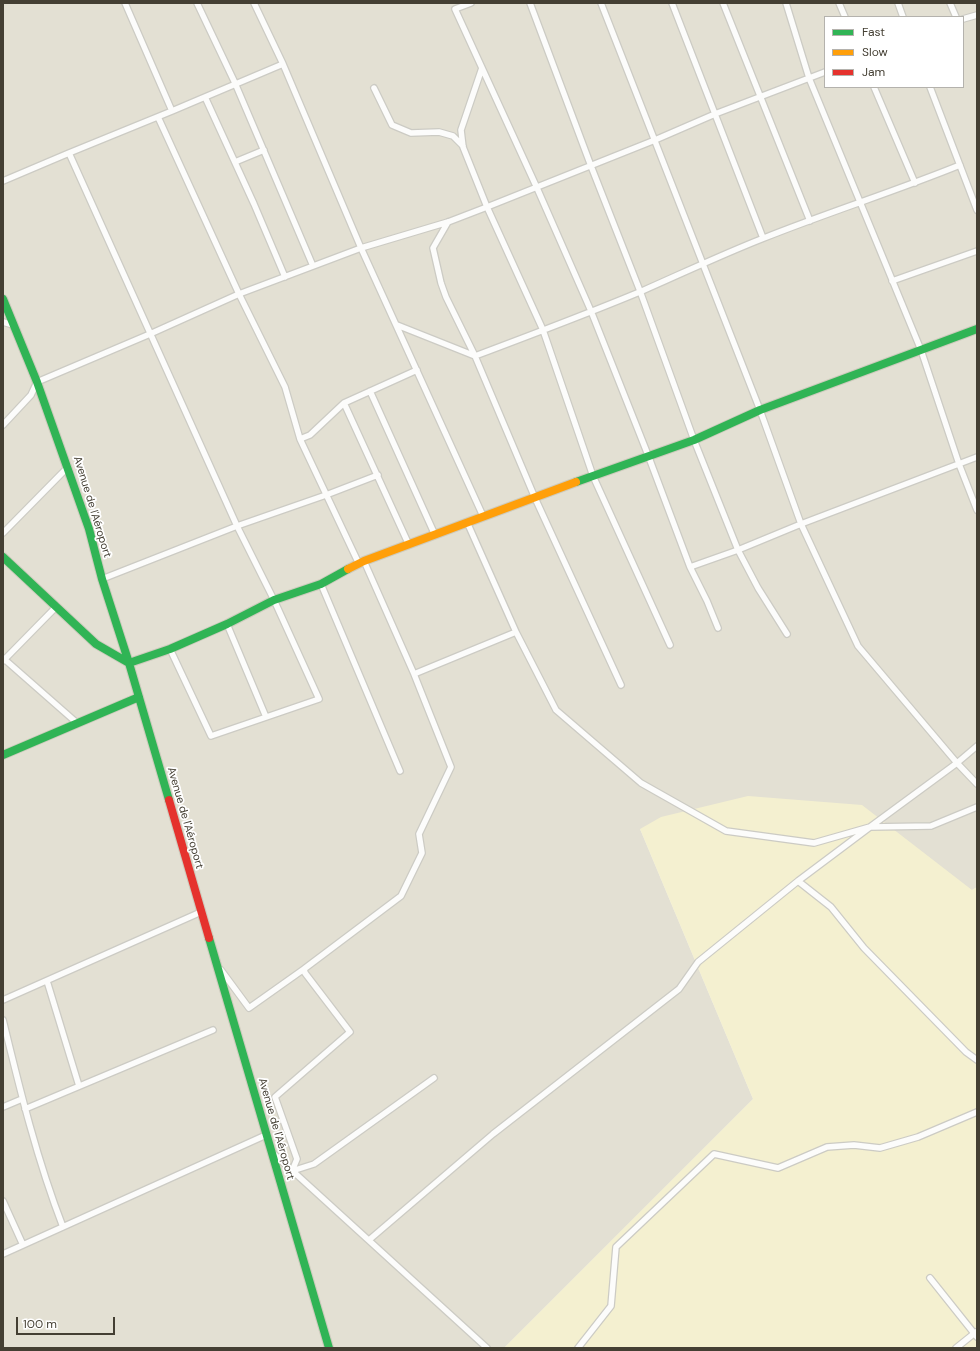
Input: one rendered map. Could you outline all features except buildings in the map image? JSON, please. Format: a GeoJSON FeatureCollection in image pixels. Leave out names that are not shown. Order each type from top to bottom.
{"type":"FeatureCollection","features":[{"type":"Feature","properties":{"kind":"street"},"geometry":{"type":"LineString","coordinates":[[125,3],[172,111]]}},
{"type":"Feature","properties":{"kind":"street"},"geometry":{"type":"LineString","coordinates":[[197,3],[235,83],[313,266]]}},
{"type":"Feature","properties":{"kind":"street"},"geometry":{"type":"LineString","coordinates":[[254,3],[283,64],[361,248],[483,516]]}},
{"type":"Feature","properties":{"kind":"street"},"geometry":{"type":"LineString","coordinates":[[471,3],[455,9],[537,188],[591,311],[648,455],[690,567],[707,601],[718,628]]}},
{"type":"Feature","properties":{"kind":"street"},"geometry":{"type":"LineString","coordinates":[[530,3],[640,291],[694,440],[738,550],[758,588],[787,634]]}},
{"type":"Feature","properties":{"kind":"street"},"geometry":{"type":"LineString","coordinates":[[601,3],[760,410],[801,524],[858,646],[957,763],[977,784]]}},
{"type":"Feature","properties":{"kind":"street"},"geometry":{"type":"LineString","coordinates":[[672,3],[763,238]]}},
{"type":"Feature","properties":{"kind":"street"},"geometry":{"type":"LineString","coordinates":[[723,3],[810,221]]}},
{"type":"Feature","properties":{"kind":"street"},"geometry":{"type":"LineString","coordinates":[[786,3],[809,78],[920,350],[959,464],[977,510]]}},
{"type":"Feature","properties":{"kind":"street"},"geometry":{"type":"LineString","coordinates":[[839,3],[845,16]]}},
{"type":"Feature","properties":{"kind":"street"},"geometry":{"type":"LineString","coordinates":[[898,3],[904,16]]}},
{"type":"Feature","properties":{"kind":"street"},"geometry":{"type":"LineString","coordinates":[[950,3],[956,16]]}},
{"type":"Feature","properties":{"kind":"street"},"geometry":{"type":"LineString","coordinates":[[964,20],[977,15]]}},
{"type":"Feature","properties":{"kind":"street"},"geometry":{"type":"LineString","coordinates":[[3,181],[283,64]]}},
{"type":"Feature","properties":{"kind":"street"},"geometry":{"type":"LineString","coordinates":[[482,68],[461,130],[463,147],[487,207],[543,330],[593,476],[670,645]]}},
{"type":"Feature","properties":{"kind":"street"},"geometry":{"type":"LineString","coordinates":[[3,425],[31,395],[37,382],[239,294],[361,248],[448,222],[537,188],[760,96],[824,72]]}},
{"type":"Feature","properties":{"kind":"street"},"geometry":{"type":"LineString","coordinates":[[374,88],[392,125],[411,133],[439,132],[453,136],[463,147]]}},
{"type":"Feature","properties":{"kind":"street"},"geometry":{"type":"LineString","coordinates":[[874,88],[915,183]]}},
{"type":"Feature","properties":{"kind":"street"},"geometry":{"type":"LineString","coordinates":[[930,88],[960,165],[974,193],[977,210]]}},
{"type":"Feature","properties":{"kind":"street"},"geometry":{"type":"LineString","coordinates":[[205,97],[286,276]]}},
{"type":"Feature","properties":{"kind":"street"},"geometry":{"type":"LineString","coordinates":[[158,117],[239,294],[285,387],[300,439],[414,674],[451,767],[419,834],[422,853],[401,896],[304,969],[249,1008],[217,964]]}},
{"type":"Feature","properties":{"kind":"street"},"geometry":{"type":"LineString","coordinates":[[235,162],[264,150]]}},
{"type":"Feature","properties":{"kind":"street"},"geometry":{"type":"LineString","coordinates":[[69,153],[237,526],[274,600],[318,699],[211,736],[170,649]]}},
{"type":"Feature","properties":{"kind":"street"},"geometry":{"type":"LineString","coordinates":[[397,325],[475,356],[640,291],[763,238],[860,201],[915,183],[960,165]]}},
{"type":"Feature","properties":{"kind":"street"},"geometry":{"type":"LineString","coordinates":[[448,222],[433,248],[441,283],[446,297],[475,356],[535,498],[621,685]]}},
{"type":"Feature","properties":{"kind":"street"},"geometry":{"type":"LineString","coordinates":[[892,281],[977,251]]}},
{"type":"Feature","properties":{"kind":"street","name":"Avenue de l'Aéroport"},"geometry":{"type":"LineString","coordinates":[[3,299],[37,382],[89,529],[102,579],[129,663],[329,1348]]}},
{"type":"Feature","properties":{"kind":"street"},"geometry":{"type":"LineString","coordinates":[[8,311],[3,321],[13,326]]}},
{"type":"Feature","properties":{"kind":"street"},"geometry":{"type":"LineString","coordinates":[[3,557],[96,644],[129,663],[170,649],[227,624],[274,600],[321,584],[361,563],[409,544],[648,455],[694,440],[760,410],[977,329]]}},
{"type":"Feature","properties":{"kind":"street"},"geometry":{"type":"LineString","coordinates":[[300,439],[310,435],[344,403],[417,370]]}},
{"type":"Feature","properties":{"kind":"street"},"geometry":{"type":"LineString","coordinates":[[370,391],[435,535]]}},
{"type":"Feature","properties":{"kind":"street"},"geometry":{"type":"LineString","coordinates":[[344,403],[409,544]]}},
{"type":"Feature","properties":{"kind":"street"},"geometry":{"type":"LineString","coordinates":[[690,567],[738,550],[801,524],[977,457]]}},
{"type":"Feature","properties":{"kind":"street"},"geometry":{"type":"LineString","coordinates":[[3,533],[68,467]]}},
{"type":"Feature","properties":{"kind":"street"},"geometry":{"type":"LineString","coordinates":[[102,579],[237,526],[378,475]]}},
{"type":"Feature","properties":{"kind":"street"},"geometry":{"type":"LineString","coordinates":[[467,522],[516,632],[556,710],[641,783],[726,831],[814,843],[870,827],[931,826],[977,807]]}},
{"type":"Feature","properties":{"kind":"street"},"geometry":{"type":"LineString","coordinates":[[321,584],[400,771]]}},
{"type":"Feature","properties":{"kind":"street"},"geometry":{"type":"LineString","coordinates":[[56,607],[4,660],[77,723]]}},
{"type":"Feature","properties":{"kind":"street"},"geometry":{"type":"LineString","coordinates":[[227,624],[266,717]]}},
{"type":"Feature","properties":{"kind":"street"},"geometry":{"type":"LineString","coordinates":[[414,674],[516,632]]}},
{"type":"Feature","properties":{"kind":"street"},"geometry":{"type":"LineString","coordinates":[[3,755],[139,697]]}},
{"type":"Feature","properties":{"kind":"street"},"geometry":{"type":"LineString","coordinates":[[369,1240],[493,1134],[679,989],[698,962],[798,881],[957,763],[977,746]]}},
{"type":"Feature","properties":{"kind":"street"},"geometry":{"type":"LineString","coordinates":[[798,881],[831,906],[864,948],[966,1052],[977,1060]]}},
{"type":"Feature","properties":{"kind":"street"},"geometry":{"type":"LineString","coordinates":[[3,1000],[201,912]]}},
{"type":"Feature","properties":{"kind":"street"},"geometry":{"type":"LineString","coordinates":[[292,1171],[297,1159],[275,1097],[350,1032],[305,973],[304,969]]}},
{"type":"Feature","properties":{"kind":"street"},"geometry":{"type":"LineString","coordinates":[[47,980],[79,1086]]}},
{"type":"Feature","properties":{"kind":"street"},"geometry":{"type":"LineString","coordinates":[[3,1020],[22,1099],[41,1166],[63,1227]]}},
{"type":"Feature","properties":{"kind":"street"},"geometry":{"type":"LineString","coordinates":[[25,1109],[213,1030]]}},
{"type":"Feature","properties":{"kind":"street"},"geometry":{"type":"LineString","coordinates":[[292,1171],[314,1164],[434,1078]]}},
{"type":"Feature","properties":{"kind":"street"},"geometry":{"type":"LineString","coordinates":[[3,1107],[22,1099]]}},
{"type":"Feature","properties":{"kind":"street"},"geometry":{"type":"LineString","coordinates":[[578,1348],[611,1306],[616,1247],[714,1154],[778,1168],[826,1147],[854,1145],[880,1148],[918,1137],[977,1112]]}},
{"type":"Feature","properties":{"kind":"street"},"geometry":{"type":"LineString","coordinates":[[3,1254],[266,1135]]}},
{"type":"Feature","properties":{"kind":"street"},"geometry":{"type":"LineString","coordinates":[[272,1153],[487,1348]]}},
{"type":"Feature","properties":{"kind":"street"},"geometry":{"type":"LineString","coordinates":[[3,1201],[22,1245]]}},
{"type":"Feature","properties":{"kind":"street"},"geometry":{"type":"LineString","coordinates":[[930,1278],[976,1334],[956,1348]]}},
{"type":"Feature","properties":{"kind":"shaded area"},"geometry":{"type":"Polygon","coordinates":[[[3,3],[977,3],[977,887],[972,890],[640,829],[753,1099],[504,1348],[3,1348],[3,3]]]}},
{"type":"Feature","properties":{"kind":"sand"},"geometry":{"type":"Polygon","coordinates":[[[748,796],[862,805],[972,890],[977,887],[977,1348],[504,1348],[753,1099],[640,829],[661,817],[748,796]]]}},
{"type":"Feature","properties":{"kind":"traffic: fast"},"geometry":{"type":"LineString","coordinates":[[3,299],[37,382],[89,529],[102,579],[129,663],[169,800]]}},
{"type":"Feature","properties":{"kind":"traffic: fast"},"geometry":{"type":"LineString","coordinates":[[576,482],[694,440],[760,410],[977,329]]}},
{"type":"Feature","properties":{"kind":"traffic: fast"},"geometry":{"type":"LineString","coordinates":[[3,557],[96,644],[129,663],[170,649],[227,624],[274,600],[321,584],[348,569]]}},
{"type":"Feature","properties":{"kind":"traffic: fast"},"geometry":{"type":"LineString","coordinates":[[3,755],[139,697]]}},
{"type":"Feature","properties":{"kind":"traffic: fast"},"geometry":{"type":"LineString","coordinates":[[209,938],[329,1348]]}},
{"type":"Feature","properties":{"kind":"traffic: slow"},"geometry":{"type":"LineString","coordinates":[[348,569],[364,561],[576,482]]}},
{"type":"Feature","properties":{"kind":"traffic: jam"},"geometry":{"type":"LineString","coordinates":[[169,800],[209,938]]}}]}
